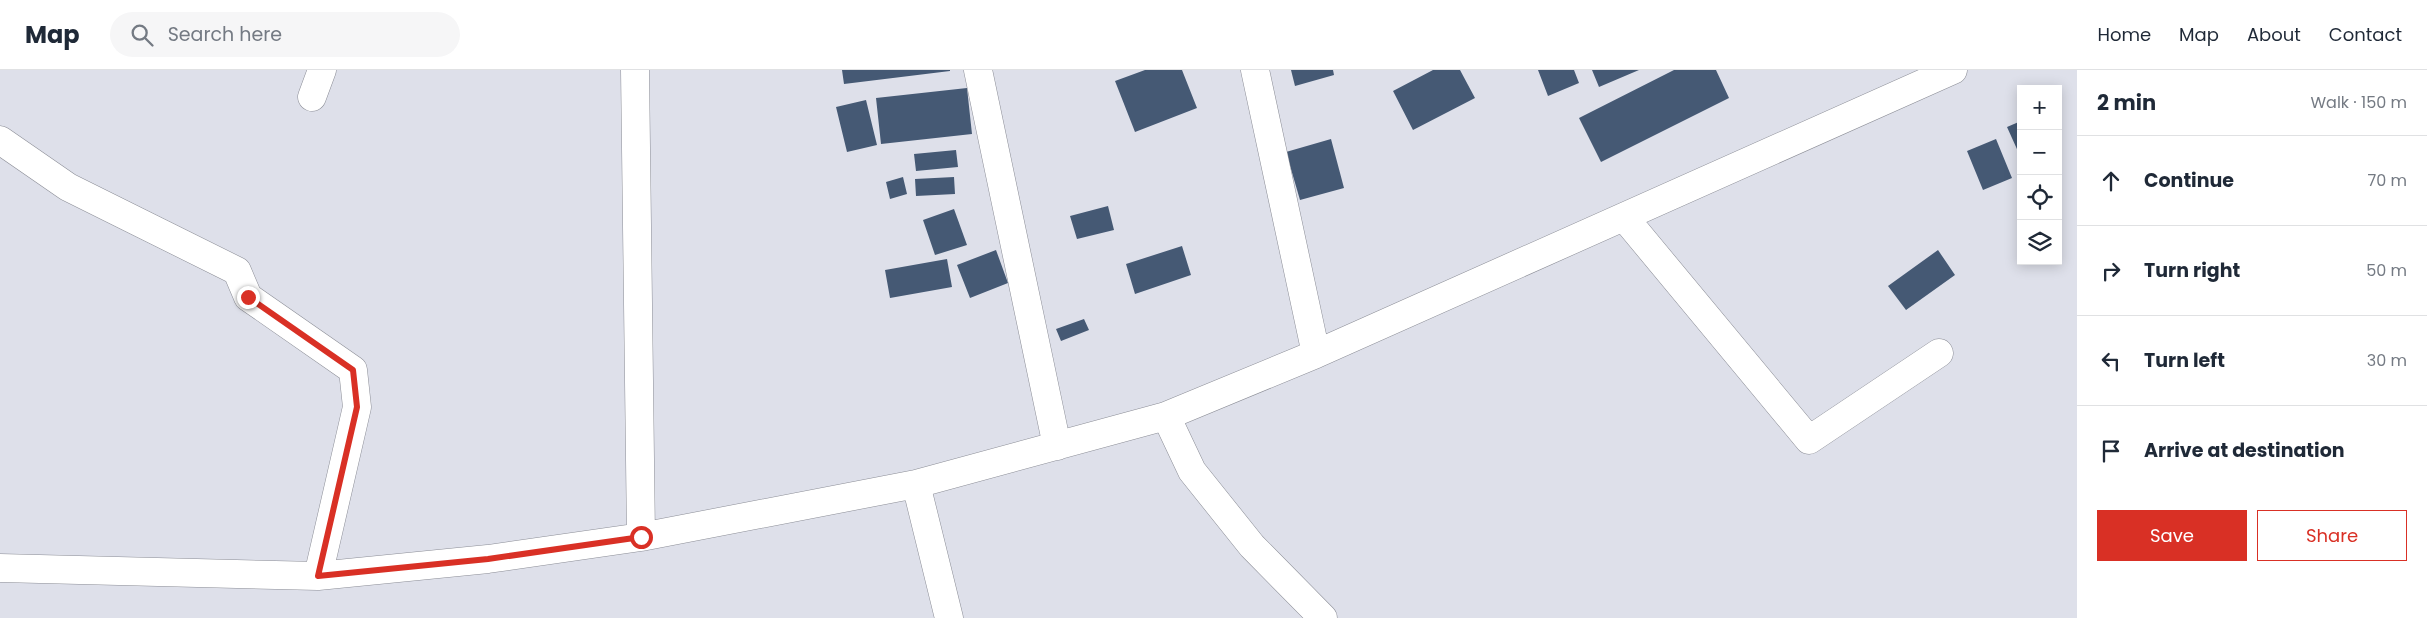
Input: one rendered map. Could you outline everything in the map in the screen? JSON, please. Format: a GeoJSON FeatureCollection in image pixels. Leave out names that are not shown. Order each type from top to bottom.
{"type":"FeatureCollection","features":[{"type":"Feature","properties":{"kind":"street"},"geometry":{"type":"LineString","coordinates":[[312,98],[322,70]]}},
{"type":"Feature","properties":{"kind":"street"},"geometry":{"type":"LineString","coordinates":[[636,70],[641,537]]}},
{"type":"Feature","properties":{"kind":"street"},"geometry":{"type":"LineString","coordinates":[[978,70],[1057,446]]}},
{"type":"Feature","properties":{"kind":"street"},"geometry":{"type":"LineString","coordinates":[[1255,70],[1316,354]]}},
{"type":"Feature","properties":{"kind":"street"},"geometry":{"type":"LineString","coordinates":[[0,568],[318,576],[488,559],[641,537],[916,484],[1166,416],[1316,354],[1953,70]]}},
{"type":"Feature","properties":{"kind":"street"},"geometry":{"type":"LineString","coordinates":[[0,140],[68,187],[237,271],[248,297],[353,370],[357,407],[318,576]]}},
{"type":"Feature","properties":{"kind":"street"},"geometry":{"type":"LineString","coordinates":[[1624,217],[1810,440],[1939,353]]}},
{"type":"Feature","properties":{"kind":"street"},"geometry":{"type":"LineString","coordinates":[[1166,416],[1192,471],[1252,546],[1323,618]]}},
{"type":"Feature","properties":{"kind":"street"},"geometry":{"type":"LineString","coordinates":[[916,484],[949,618]]}},
{"type":"Feature","properties":{"kind":"building"},"geometry":{"type":"Polygon","coordinates":[[[842,70],[950,70],[950,71],[844,84],[842,70]]]}},
{"type":"Feature","properties":{"kind":"building"},"geometry":{"type":"Polygon","coordinates":[[[1145,70],[1182,70],[1197,108],[1135,132],[1115,81],[1145,70]]]}},
{"type":"Feature","properties":{"kind":"building"},"geometry":{"type":"Polygon","coordinates":[[[1291,70],[1333,70],[1334,75],[1295,86],[1291,70]]]}},
{"type":"Feature","properties":{"kind":"building"},"geometry":{"type":"Polygon","coordinates":[[[1433,70],[1460,70],[1475,98],[1413,130],[1393,91],[1433,70]]]}},
{"type":"Feature","properties":{"kind":"building"},"geometry":{"type":"Polygon","coordinates":[[[1538,70],[1574,70],[1579,83],[1548,96],[1538,70]]]}},
{"type":"Feature","properties":{"kind":"building"},"geometry":{"type":"Polygon","coordinates":[[[1592,70],[1639,70],[1599,87],[1592,70]]]}},
{"type":"Feature","properties":{"kind":"building"},"geometry":{"type":"Polygon","coordinates":[[[1674,70],[1716,70],[1729,98],[1601,162],[1579,118],[1674,70]]]}},
{"type":"Feature","properties":{"kind":"building"},"geometry":{"type":"Polygon","coordinates":[[[967,88],[972,134],[881,144],[876,98],[967,88]]]}},
{"type":"Feature","properties":{"kind":"building"},"geometry":{"type":"Polygon","coordinates":[[[866,100],[877,145],[847,152],[836,107],[866,100]]]}},
{"type":"Feature","properties":{"kind":"building"},"geometry":{"type":"Polygon","coordinates":[[[2017,123],[2017,149],[2007,127],[2017,123]]]}},
{"type":"Feature","properties":{"kind":"building"},"geometry":{"type":"Polygon","coordinates":[[[1331,139],[1344,188],[1300,200],[1286,152],[1331,139]]]}},
{"type":"Feature","properties":{"kind":"building"},"geometry":{"type":"Polygon","coordinates":[[[1996,139],[2012,178],[1983,190],[1967,151],[1996,139]]]}},
{"type":"Feature","properties":{"kind":"building"},"geometry":{"type":"Polygon","coordinates":[[[956,150],[958,167],[916,171],[914,154],[956,150]]]}},
{"type":"Feature","properties":{"kind":"building"},"geometry":{"type":"Polygon","coordinates":[[[903,177],[907,194],[890,199],[886,182],[903,177]]]}},
{"type":"Feature","properties":{"kind":"building"},"geometry":{"type":"Polygon","coordinates":[[[954,177],[955,194],[916,196],[915,179],[954,177]]]}},
{"type":"Feature","properties":{"kind":"building"},"geometry":{"type":"Polygon","coordinates":[[[1108,206],[1114,230],[1077,239],[1070,216],[1108,206]]]}},
{"type":"Feature","properties":{"kind":"building"},"geometry":{"type":"Polygon","coordinates":[[[954,209],[967,245],[935,255],[923,220],[954,209]]]}},
{"type":"Feature","properties":{"kind":"building"},"geometry":{"type":"Polygon","coordinates":[[[1182,246],[1191,275],[1135,294],[1126,264],[1182,246]]]}},
{"type":"Feature","properties":{"kind":"building"},"geometry":{"type":"Polygon","coordinates":[[[996,250],[1008,283],[970,298],[957,265],[996,250]]]}},
{"type":"Feature","properties":{"kind":"building"},"geometry":{"type":"Polygon","coordinates":[[[1938,250],[1955,275],[1906,310],[1888,286],[1938,250]]]}},
{"type":"Feature","properties":{"kind":"building"},"geometry":{"type":"Polygon","coordinates":[[[947,259],[952,287],[890,298],[885,270],[947,259]]]}},
{"type":"Feature","properties":{"kind":"building"},"geometry":{"type":"Polygon","coordinates":[[[1084,319],[1089,330],[1061,341],[1056,329],[1084,319]]]}},
{"type":"Feature","properties":{"kind":"route"},"geometry":{"type":"LineString","coordinates":[[248,297],[353,370],[357,407],[318,576],[488,559],[641,537]]}}]}
